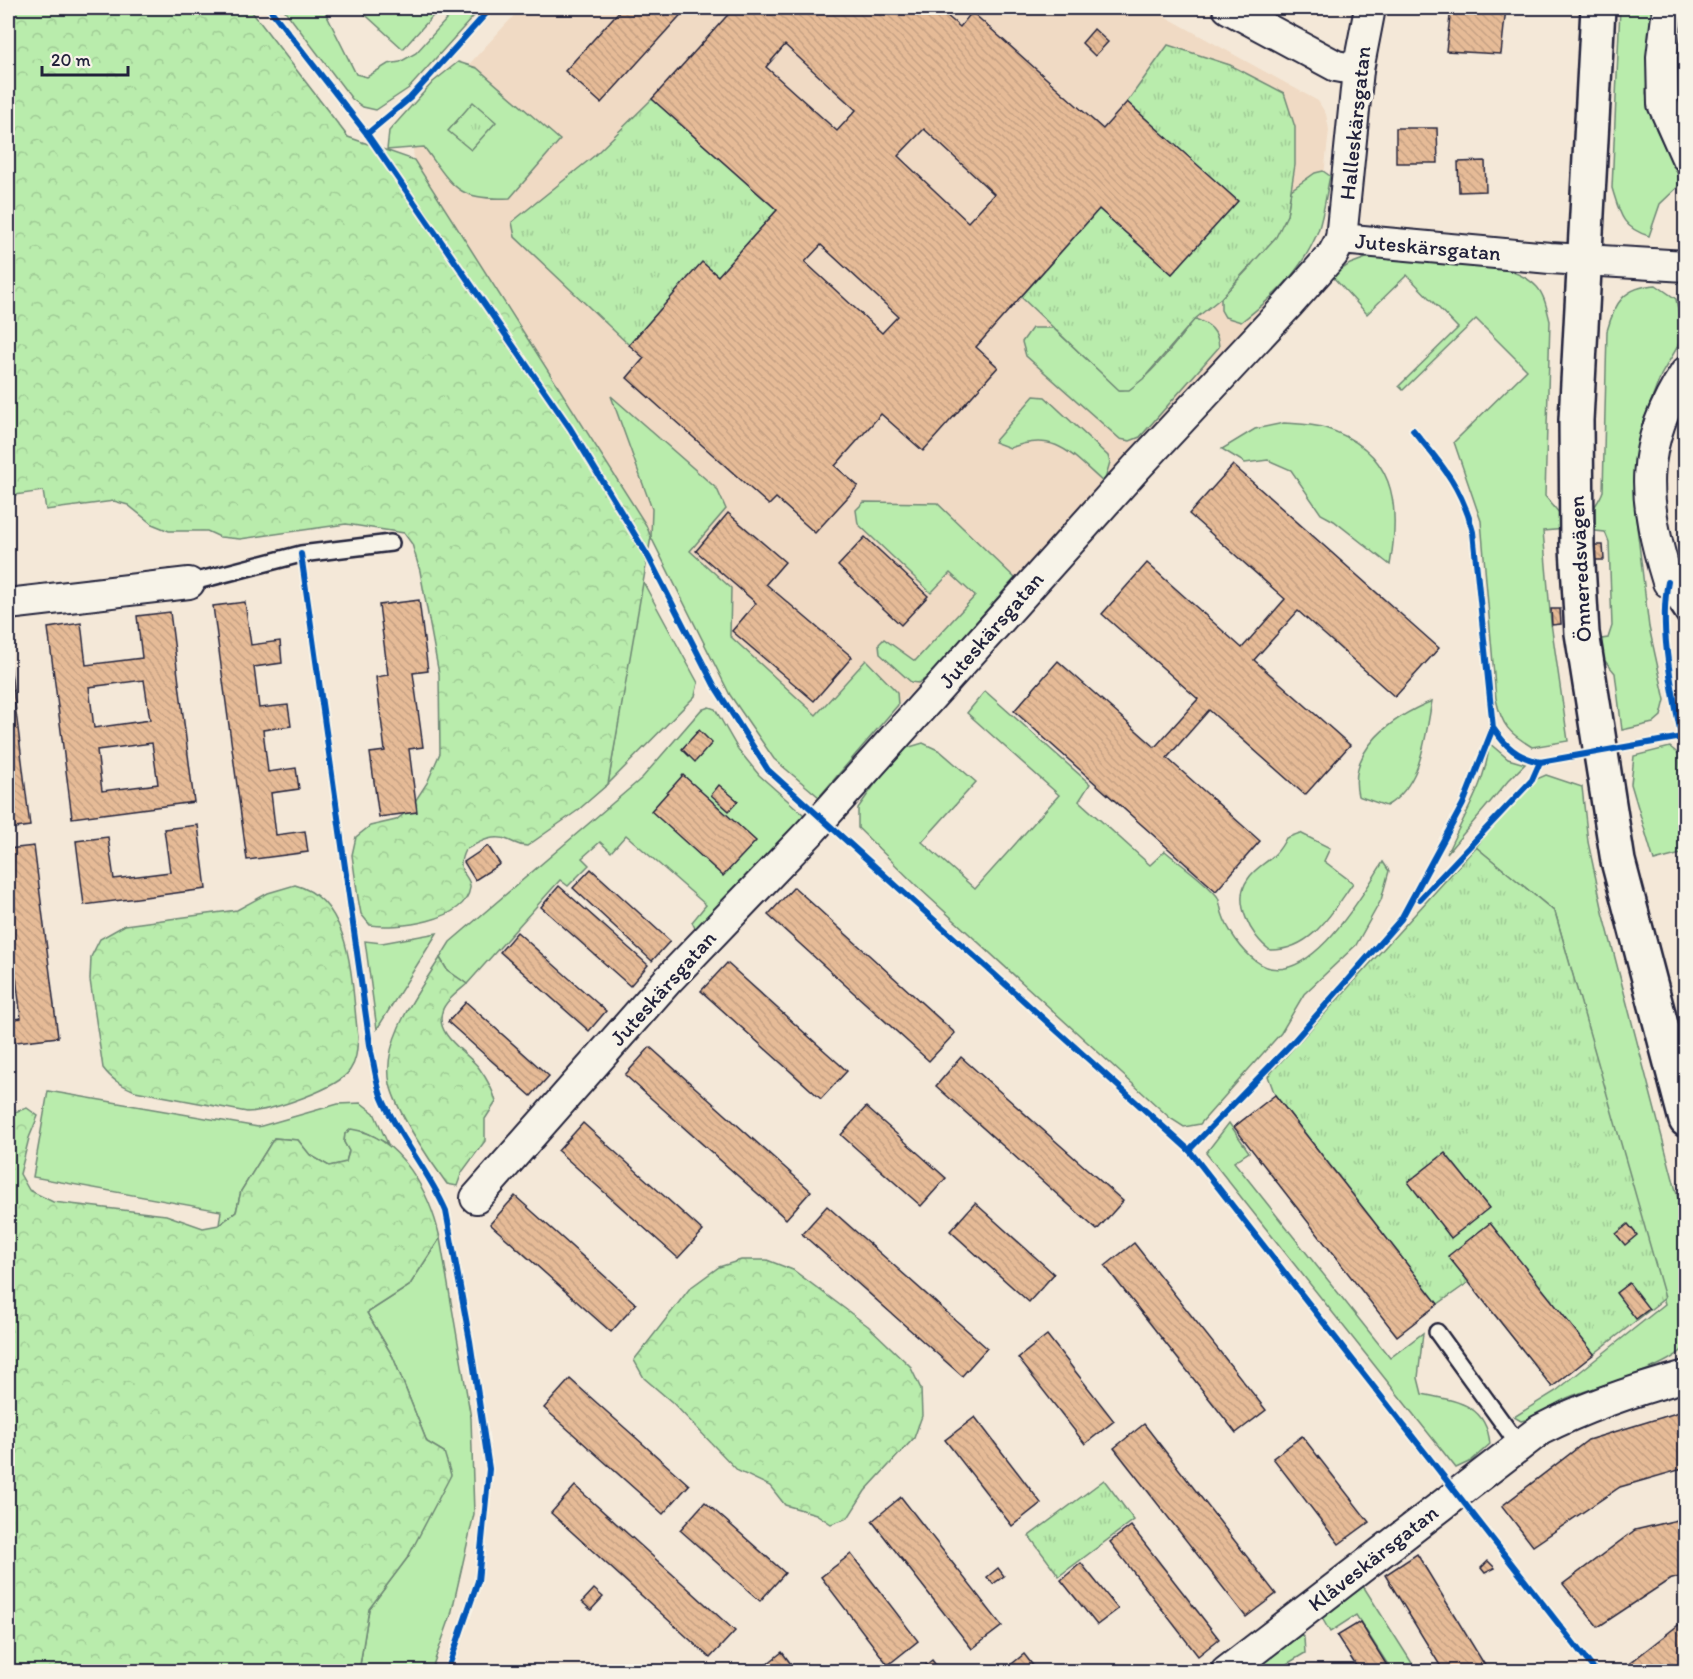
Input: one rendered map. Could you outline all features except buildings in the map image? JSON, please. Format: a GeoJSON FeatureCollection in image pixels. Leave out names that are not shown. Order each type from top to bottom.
{"type":"FeatureCollection","features":[{"type":"Feature","properties":{"kind":"street"},"geometry":{"type":"LineString","coordinates":[[1228,8],[1336,66],[1358,70]]}},
{"type":"Feature","properties":{"kind":"street","name":"Halleskärsgatan"},"geometry":{"type":"LineString","coordinates":[[1341,239],[1345,222],[1358,70],[1370,8]]}},
{"type":"Feature","properties":{"kind":"street","name":"Önneredsvägen"},"geometry":{"type":"LineString","coordinates":[[1598,8],[1582,259],[1576,494],[1583,651],[1618,861],[1686,1120]]}},
{"type":"Feature","properties":{"kind":"street"},"geometry":{"type":"LineString","coordinates":[[1668,8],[1662,57],[1662,104],[1686,156]]}},
{"type":"Feature","properties":{"kind":"street","name":"Juteskärsgatan"},"geometry":{"type":"LineString","coordinates":[[476,1198],[668,980],[810,832],[1136,468],[1288,305],[1334,254],[1341,239],[1686,266]]}},
{"type":"Feature","properties":{"kind":"street"},"geometry":{"type":"LineString","coordinates":[[1668,582],[1651,518],[1648,467],[1672,392],[1686,372]]}},
{"type":"Feature","properties":{"kind":"street"},"geometry":{"type":"LineString","coordinates":[[8,604],[189,583]]}},
{"type":"Feature","properties":{"kind":"street","name":"Klåveskärsgatan"},"geometry":{"type":"LineString","coordinates":[[1226,1671],[1518,1444],[1573,1413],[1686,1376]]}},
{"type":"Feature","properties":{"kind":"lane"},"geometry":{"type":"LineString","coordinates":[[189,583],[302,554],[391,543]]}},
{"type":"Feature","properties":{"kind":"lane"},"geometry":{"type":"LineString","coordinates":[[1668,582],[1676,603],[1686,618]]}},
{"type":"Feature","properties":{"kind":"lane"},"geometry":{"type":"LineString","coordinates":[[1437,1332],[1518,1444]]}},
{"type":"Feature","properties":{"kind":"shaded area"},"geometry":{"type":"Polygon","coordinates":[[[521,8],[1150,8],[1318,101],[1326,114],[1329,130],[1318,230],[1296,272],[1015,578],[927,678],[898,705],[819,797],[774,759],[730,695],[646,525],[414,160],[412,139],[415,123],[521,8]]]}},
{"type":"Feature","properties":{"kind":"green space"},"geometry":{"type":"Polygon","coordinates":[[[8,8],[249,8],[348,137],[414,160],[646,525],[651,537],[608,784],[577,811],[527,846],[497,838],[475,844],[465,850],[461,864],[470,888],[465,900],[456,909],[443,916],[396,926],[370,925],[361,914],[352,855],[356,837],[370,826],[396,820],[410,809],[427,783],[440,753],[439,674],[420,571],[412,544],[404,533],[346,524],[240,539],[220,537],[207,531],[169,531],[152,524],[128,505],[114,501],[46,510],[43,491],[8,496],[8,8]]]}},
{"type":"Feature","properties":{"kind":"green space"},"geometry":{"type":"Polygon","coordinates":[[[283,8],[323,8],[356,74],[367,77],[388,64],[400,62],[416,53],[457,8],[481,8],[409,88],[376,110],[363,107],[352,99],[283,8]]]}},
{"type":"Feature","properties":{"kind":"green space"},"geometry":{"type":"Polygon","coordinates":[[[358,8],[440,8],[403,49],[358,8]]]}},
{"type":"Feature","properties":{"kind":"green space"},"geometry":{"type":"Polygon","coordinates":[[[1620,8],[1654,8],[1646,93],[1656,129],[1682,183],[1660,204],[1649,236],[1633,229],[1623,219],[1612,188],[1620,8]]]}},
{"type":"Feature","properties":{"kind":"green space"},"geometry":{"type":"Polygon","coordinates":[[[1168,45],[1230,65],[1284,93],[1295,127],[1295,165],[1287,215],[1276,237],[1221,298],[1195,319],[1143,379],[1129,390],[1119,390],[1021,297],[1099,209],[1172,274],[1237,201],[1127,102],[1168,45]]]}},
{"type":"Feature","properties":{"kind":"green space"},"geometry":{"type":"Polygon","coordinates":[[[458,62],[477,68],[560,140],[510,198],[478,197],[458,188],[442,172],[424,147],[387,150],[389,131],[433,82],[458,62]]]}},
{"type":"Feature","properties":{"kind":"green space"},"geometry":{"type":"Polygon","coordinates":[[[652,99],[777,210],[718,276],[702,263],[629,345],[515,237],[512,222],[594,156],[652,99]]]}},
{"type":"Feature","properties":{"kind":"green space"},"geometry":{"type":"Polygon","coordinates":[[[473,102],[496,122],[471,150],[448,131],[473,102]]]}},
{"type":"Feature","properties":{"kind":"green space"},"geometry":{"type":"Polygon","coordinates":[[[1323,171],[1330,176],[1318,231],[1296,270],[1276,293],[1241,322],[1225,317],[1221,310],[1221,298],[1249,268],[1287,215],[1291,190],[1315,173],[1323,171]]]}},
{"type":"Feature","properties":{"kind":"green space"},"geometry":{"type":"Polygon","coordinates":[[[1374,255],[1460,260],[1505,269],[1523,277],[1537,287],[1544,299],[1550,321],[1545,496],[1565,520],[1566,529],[1543,531],[1551,623],[1568,741],[1532,747],[1512,733],[1501,716],[1496,699],[1481,521],[1454,442],[1527,370],[1476,319],[1403,390],[1399,386],[1458,328],[1407,275],[1367,314],[1332,276],[1350,264],[1374,255]]]}},
{"type":"Feature","properties":{"kind":"green space"},"geometry":{"type":"Polygon","coordinates":[[[1656,285],[1676,299],[1682,329],[1678,346],[1661,375],[1644,420],[1636,463],[1634,502],[1649,627],[1665,700],[1661,716],[1653,723],[1622,730],[1615,673],[1596,650],[1595,640],[1608,638],[1612,626],[1609,542],[1605,532],[1586,530],[1590,514],[1603,491],[1607,331],[1622,298],[1636,289],[1656,285]]]}},
{"type":"Feature","properties":{"kind":"green space"},"geometry":{"type":"Polygon","coordinates":[[[1195,319],[1212,329],[1219,347],[1140,437],[1130,441],[1120,439],[1026,356],[1022,342],[1032,328],[1053,328],[1120,390],[1129,388],[1150,372],[1195,319]]]}},
{"type":"Feature","properties":{"kind":"green space"},"geometry":{"type":"Polygon","coordinates":[[[611,396],[717,489],[726,509],[690,551],[731,588],[730,636],[816,715],[866,660],[897,692],[898,705],[819,797],[774,759],[730,695],[651,537],[652,509],[611,396]]]}},
{"type":"Feature","properties":{"kind":"green space"},"geometry":{"type":"Polygon","coordinates":[[[1034,396],[1045,397],[1108,456],[1110,462],[1104,483],[1062,448],[1039,442],[1010,448],[994,442],[1034,396]]]}},
{"type":"Feature","properties":{"kind":"green space"},"geometry":{"type":"Polygon","coordinates":[[[1284,423],[1325,428],[1348,438],[1366,450],[1379,465],[1388,481],[1393,500],[1394,521],[1390,565],[1334,521],[1321,514],[1291,470],[1268,460],[1245,463],[1222,449],[1255,429],[1284,423]]]}},
{"type":"Feature","properties":{"kind":"green space"},"geometry":{"type":"Polygon","coordinates":[[[864,502],[937,503],[1015,578],[927,678],[918,683],[911,682],[880,654],[879,644],[884,639],[915,661],[975,596],[950,573],[931,593],[858,524],[856,510],[864,502]]]}},
{"type":"Feature","properties":{"kind":"green space"},"geometry":{"type":"Polygon","coordinates":[[[642,580],[698,683],[695,696],[608,784],[642,580]]]}},
{"type":"Feature","properties":{"kind":"green space"},"geometry":{"type":"Polygon","coordinates":[[[985,691],[1090,784],[1079,801],[1150,865],[1165,851],[1199,878],[1218,898],[1231,933],[1245,952],[1256,961],[1274,969],[1293,966],[1312,954],[1347,917],[1383,862],[1389,871],[1381,900],[1356,945],[1304,994],[1281,1033],[1200,1124],[1184,1127],[1170,1118],[919,888],[858,828],[858,808],[903,749],[923,743],[940,751],[976,782],[922,842],[975,889],[1059,795],[967,713],[985,691]]]}},
{"type":"Feature","properties":{"kind":"green space"},"geometry":{"type":"Polygon","coordinates":[[[1432,701],[1420,760],[1407,786],[1386,806],[1358,796],[1356,779],[1359,764],[1376,737],[1402,716],[1432,701]]]}},
{"type":"Feature","properties":{"kind":"green space"},"geometry":{"type":"Polygon","coordinates":[[[709,707],[715,709],[738,749],[759,775],[804,815],[701,927],[695,928],[692,922],[706,905],[626,835],[611,852],[600,842],[582,858],[589,865],[568,886],[560,880],[467,984],[447,970],[440,958],[450,942],[642,778],[701,710],[709,707]]]}},
{"type":"Feature","properties":{"kind":"green space"},"geometry":{"type":"Polygon","coordinates":[[[1489,743],[1508,759],[1525,764],[1447,853],[1479,785],[1488,757],[1489,743]]]}},
{"type":"Feature","properties":{"kind":"green space"},"geometry":{"type":"Polygon","coordinates":[[[1670,747],[1680,755],[1685,853],[1654,861],[1631,784],[1634,756],[1670,747]]]}},
{"type":"Feature","properties":{"kind":"green space"},"geometry":{"type":"Polygon","coordinates":[[[1546,775],[1582,787],[1588,842],[1603,912],[1685,1225],[1686,1346],[1677,1355],[1648,1370],[1567,1398],[1521,1421],[1514,1417],[1556,1391],[1665,1304],[1555,912],[1476,847],[1523,785],[1546,775]]]}},
{"type":"Feature","properties":{"kind":"green space"},"geometry":{"type":"Polygon","coordinates":[[[1300,833],[1330,848],[1324,861],[1353,883],[1328,918],[1309,937],[1284,949],[1270,950],[1250,928],[1243,908],[1244,888],[1252,873],[1277,853],[1286,838],[1300,833]]]}},
{"type":"Feature","properties":{"kind":"green space"},"geometry":{"type":"Polygon","coordinates":[[[1476,847],[1555,912],[1665,1298],[1552,1387],[1469,1282],[1438,1304],[1275,1095],[1268,1076],[1476,847]]]}},
{"type":"Feature","properties":{"kind":"green space"},"geometry":{"type":"Polygon","coordinates":[[[295,885],[315,894],[329,908],[346,948],[351,971],[358,1037],[356,1054],[350,1070],[332,1084],[303,1098],[272,1108],[247,1112],[135,1091],[110,1076],[103,1068],[90,980],[91,957],[100,939],[125,925],[237,910],[268,893],[295,885]]]}},
{"type":"Feature","properties":{"kind":"green space"},"geometry":{"type":"Polygon","coordinates":[[[437,933],[377,1029],[365,941],[382,943],[437,933]]]}},
{"type":"Feature","properties":{"kind":"green space"},"geometry":{"type":"Polygon","coordinates":[[[440,958],[447,970],[467,984],[443,1008],[441,1021],[443,1029],[453,1043],[479,1068],[496,1102],[485,1119],[485,1141],[462,1172],[457,1186],[447,1184],[423,1149],[399,1108],[390,1084],[389,1067],[396,1034],[412,1002],[440,958]]]}},
{"type":"Feature","properties":{"kind":"green space"},"geometry":{"type":"Polygon","coordinates":[[[48,1091],[258,1127],[338,1104],[361,1103],[374,1113],[388,1144],[363,1131],[345,1134],[344,1142],[349,1151],[346,1163],[329,1166],[310,1155],[298,1140],[274,1138],[241,1191],[236,1212],[219,1225],[221,1211],[33,1177],[48,1091]]]}},
{"type":"Feature","properties":{"kind":"green space"},"geometry":{"type":"Polygon","coordinates":[[[27,1108],[38,1116],[29,1138],[20,1174],[29,1190],[53,1202],[166,1215],[203,1228],[219,1225],[236,1212],[241,1191],[274,1138],[298,1140],[310,1155],[329,1166],[346,1162],[349,1151],[344,1142],[345,1134],[351,1129],[369,1134],[385,1143],[398,1155],[421,1186],[440,1238],[409,1286],[367,1313],[393,1357],[427,1442],[444,1452],[451,1475],[408,1557],[369,1609],[359,1671],[8,1671],[8,1114],[27,1108]]]}},
{"type":"Feature","properties":{"kind":"green space"},"geometry":{"type":"Polygon","coordinates":[[[1229,1123],[1249,1152],[1234,1162],[1390,1358],[1423,1333],[1418,1378],[1422,1394],[1467,1406],[1476,1412],[1487,1430],[1490,1444],[1471,1461],[1456,1468],[1206,1153],[1229,1123]]]}},
{"type":"Feature","properties":{"kind":"green space"},"geometry":{"type":"Polygon","coordinates":[[[440,1238],[471,1418],[474,1514],[451,1615],[431,1671],[359,1672],[369,1609],[408,1557],[444,1452],[427,1442],[393,1357],[367,1313],[409,1286],[440,1238]]]}},
{"type":"Feature","properties":{"kind":"green space"},"geometry":{"type":"Polygon","coordinates":[[[741,1260],[767,1260],[793,1270],[868,1326],[910,1366],[921,1389],[922,1416],[914,1438],[865,1491],[848,1518],[831,1524],[816,1514],[785,1505],[770,1486],[738,1471],[673,1403],[644,1378],[634,1360],[690,1288],[719,1267],[741,1260]]]}},
{"type":"Feature","properties":{"kind":"green space"},"geometry":{"type":"Polygon","coordinates":[[[1104,1480],[1134,1520],[1059,1576],[1029,1536],[1104,1480]]]}},
{"type":"Feature","properties":{"kind":"green space"},"geometry":{"type":"Polygon","coordinates":[[[1358,1580],[1417,1671],[1392,1671],[1356,1615],[1330,1632],[1318,1611],[1358,1580]]]}},
{"type":"Feature","properties":{"kind":"green space"},"geometry":{"type":"Polygon","coordinates":[[[1297,1630],[1304,1638],[1305,1653],[1285,1665],[1289,1671],[1255,1671],[1251,1664],[1297,1630]]]}},
{"type":"Feature","properties":{"kind":"cycle path"},"geometry":{"type":"LineString","coordinates":[[269,8],[367,134],[570,428],[649,558],[714,685],[768,770],[1189,1150],[1596,1672]]}},
{"type":"Feature","properties":{"kind":"cycle path"},"geometry":{"type":"LineString","coordinates":[[367,134],[410,98],[491,8]]}},
{"type":"Feature","properties":{"kind":"cycle path"},"geometry":{"type":"LineString","coordinates":[[1189,1150],[1294,1041],[1401,919],[1463,804],[1493,728],[1473,532],[1463,502],[1450,477],[1413,430]]}},
{"type":"Feature","properties":{"kind":"cycle path"},"geometry":{"type":"LineString","coordinates":[[301,554],[371,1052],[382,1098],[389,1113],[446,1211],[470,1341],[489,1469],[478,1581],[447,1672]]}},
{"type":"Feature","properties":{"kind":"cycle path"},"geometry":{"type":"LineString","coordinates":[[1668,582],[1665,603],[1666,648],[1686,762]]}},
{"type":"Feature","properties":{"kind":"cycle path"},"geometry":{"type":"LineString","coordinates":[[1493,728],[1513,750],[1540,762],[1682,737]]}},
{"type":"Feature","properties":{"kind":"cycle path"},"geometry":{"type":"LineString","coordinates":[[1420,899],[1532,780],[1540,762]]}}]}
